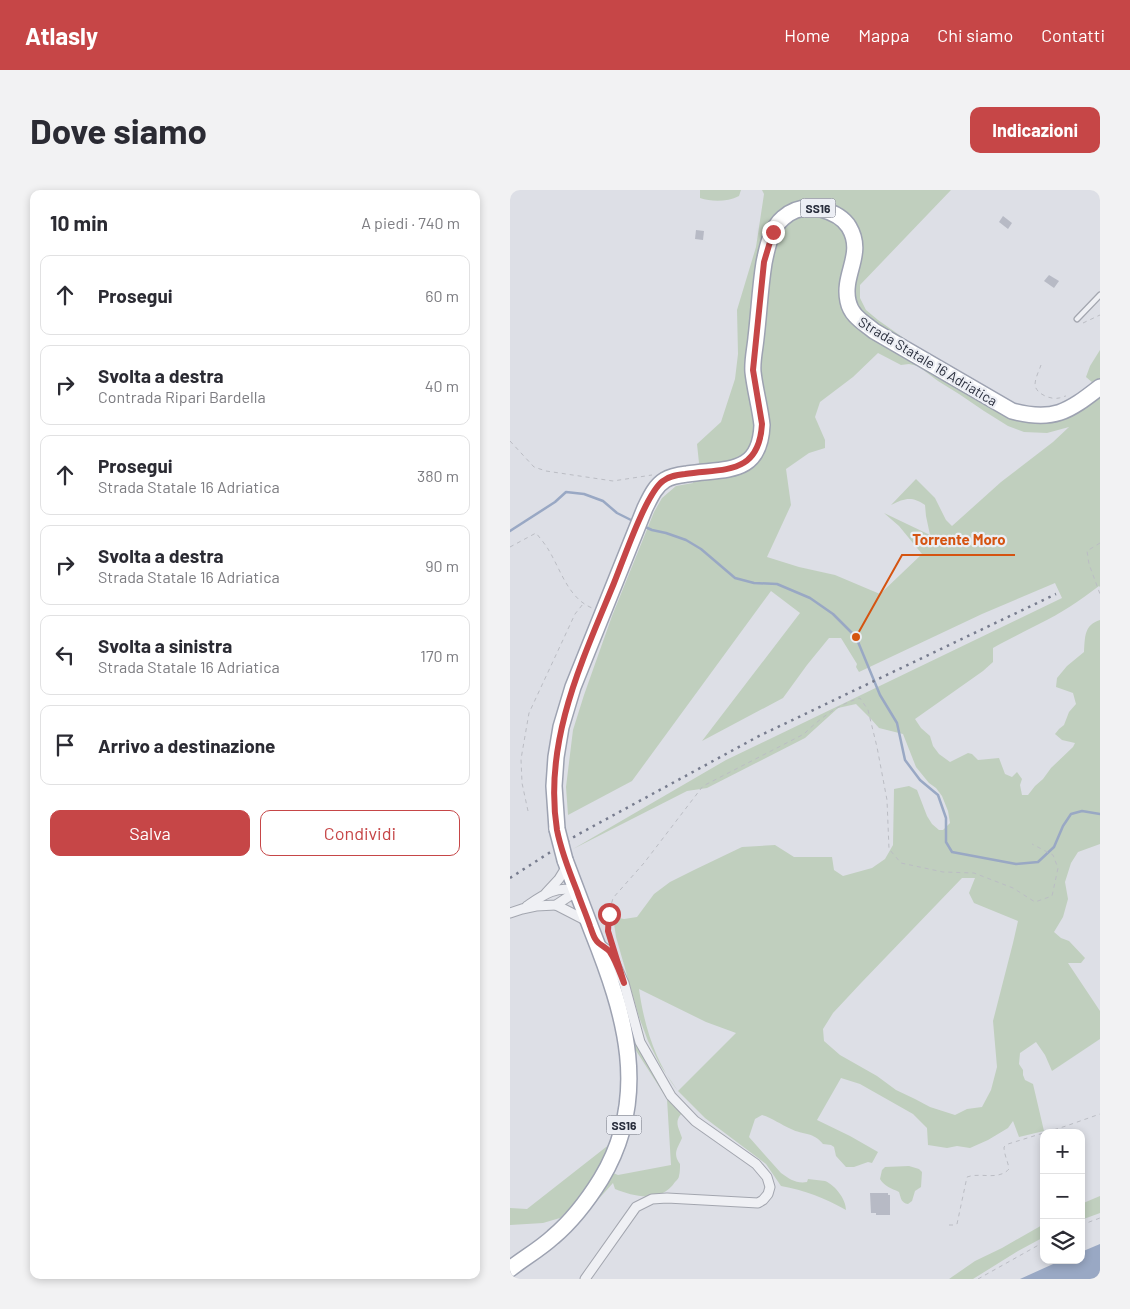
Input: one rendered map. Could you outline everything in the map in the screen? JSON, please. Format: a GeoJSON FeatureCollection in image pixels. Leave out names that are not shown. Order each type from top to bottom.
{"type":"FeatureCollection","features":[{"type":"Feature","properties":{"kind":"main road","name":"Strada Statale 16 Adriatica"},"geometry":{"type":"LineString","coordinates":[[589,922],[566,863],[557,829],[554,786],[556,756],[561,727],[573,687],[602,612],[645,508],[656,488],[664,480],[675,476],[736,468],[754,455],[758,446],[762,433],[762,424],[753,370],[764,262],[778,222],[786,215],[805,207],[827,210],[840,217],[847,223],[855,242],[855,251],[847,285],[850,309],[855,316],[874,331],[1012,411],[1029,416],[1061,413],[1080,404],[1100,387]]}},
{"type":"Feature","properties":{"kind":"main road","name":"SS16"},"geometry":{"type":"LineString","coordinates":[[510,1268],[553,1238],[592,1194],[606,1171],[616,1149],[627,1113],[629,1082],[624,1029],[616,997],[589,922]]}},
{"type":"Feature","properties":{"kind":"street"},"geometry":{"type":"LineString","coordinates":[[522,909],[546,893],[559,879],[566,863]]}},
{"type":"Feature","properties":{"kind":"street"},"geometry":{"type":"LineString","coordinates":[[546,893],[568,888],[576,891]]}},
{"type":"Feature","properties":{"kind":"street"},"geometry":{"type":"LineString","coordinates":[[556,905],[576,891]]}},
{"type":"Feature","properties":{"kind":"street"},"geometry":{"type":"LineString","coordinates":[[510,913],[536,906],[556,905],[589,922]]}},
{"type":"Feature","properties":{"kind":"street"},"geometry":{"type":"LineString","coordinates":[[585,1279],[636,1207],[652,1199],[667,1198],[758,1203],[764,1200],[770,1187],[768,1176],[756,1164],[695,1121],[671,1096],[640,1042],[624,983],[610,952],[596,942]]}},
{"type":"Feature","properties":{"kind":"street"},"geometry":{"type":"LineString","coordinates":[[616,997],[624,999],[632,1007]]}},
{"type":"Feature","properties":{"kind":"lane"},"geometry":{"type":"LineString","coordinates":[[1077,319],[1100,296]]}},
{"type":"Feature","properties":{"kind":"path"},"geometry":{"type":"LineString","coordinates":[[1077,319],[1081,324],[1100,315]]}},
{"type":"Feature","properties":{"kind":"path"},"geometry":{"type":"LineString","coordinates":[[1041,365],[1035,383],[1038,390],[1053,399],[1066,396]]}},
{"type":"Feature","properties":{"kind":"path"},"geometry":{"type":"LineString","coordinates":[[510,441],[534,466],[546,471],[612,481],[659,474],[675,476]]}},
{"type":"Feature","properties":{"kind":"path"},"geometry":{"type":"LineString","coordinates":[[510,547],[536,533],[548,549],[571,591],[583,604],[602,612]]}},
{"type":"Feature","properties":{"kind":"path"},"geometry":{"type":"LineString","coordinates":[[1100,543],[1087,551],[1089,564],[1100,594]]}},
{"type":"Feature","properties":{"kind":"path"},"geometry":{"type":"LineString","coordinates":[[528,811],[522,783],[521,759],[528,713],[575,614],[583,604]]}},
{"type":"Feature","properties":{"kind":"path"},"geometry":{"type":"LineString","coordinates":[[614,948],[608,931],[609,914],[613,898],[644,864],[703,786],[804,734],[825,716],[850,701],[860,698],[868,710],[877,747],[887,800],[889,849],[901,863],[943,872],[974,873],[1013,888],[1035,902],[1052,896],[1058,868],[1053,855],[1032,844]]}},
{"type":"Feature","properties":{"kind":"path"},"geometry":{"type":"LineString","coordinates":[[949,1226],[957,1224],[967,1177],[972,1175],[1004,1174],[1009,1169],[1004,1152],[1004,1147],[1008,1144],[1100,1114]]}},
{"type":"Feature","properties":{"kind":"path"},"geometry":{"type":"LineString","coordinates":[[1085,1224],[1100,1218]]}},
{"type":"Feature","properties":{"kind":"path"},"geometry":{"type":"LineString","coordinates":[[978,1279],[1040,1244]]}},
{"type":"Feature","properties":{"kind":"green space"},"geometry":{"type":"Polygon","coordinates":[[[700,190],[741,190],[739,196],[720,201],[700,198],[700,190]]]}},
{"type":"Feature","properties":{"kind":"green space"},"geometry":{"type":"Polygon","coordinates":[[[762,190],[951,190],[860,285],[860,298],[866,310],[932,358],[1016,405],[1048,409],[1061,408],[1069,404],[1093,383],[1086,377],[1090,366],[1100,350],[1100,587],[1055,616],[993,648],[993,662],[915,719],[930,736],[933,746],[939,754],[950,762],[968,753],[978,760],[999,758],[1005,774],[1012,777],[1017,772],[1022,779],[1020,785],[1022,795],[1028,795],[1075,743],[1062,740],[1055,734],[1064,725],[1069,712],[1076,704],[1073,693],[1056,687],[1057,678],[1067,666],[1084,652],[1088,628],[1100,620],[1100,844],[1078,852],[1071,863],[1065,882],[1068,899],[1063,917],[1054,932],[1061,938],[1069,941],[1085,958],[1081,963],[1068,963],[1100,1011],[1100,1039],[1052,1071],[1045,1055],[1036,1042],[1020,1053],[1019,1064],[1023,1070],[1025,1080],[1033,1084],[1044,1129],[1040,1129],[1040,1132],[1019,1137],[1013,1121],[1008,1128],[970,1148],[957,1146],[947,1148],[928,1145],[927,1128],[913,1114],[860,1084],[841,1078],[817,1120],[878,1152],[872,1163],[868,1162],[854,1167],[846,1167],[836,1156],[834,1147],[823,1144],[816,1137],[795,1131],[766,1116],[762,1115],[755,1119],[749,1137],[781,1173],[796,1182],[807,1182],[808,1179],[829,1183],[842,1197],[846,1210],[814,1195],[781,1186],[766,1164],[705,1118],[678,1091],[736,1033],[706,1022],[639,989],[647,1029],[668,1077],[660,1065],[648,1041],[639,1017],[616,937],[613,917],[624,919],[637,917],[654,894],[670,882],[742,847],[775,845],[794,857],[832,857],[834,870],[843,876],[872,868],[885,859],[893,845],[894,789],[909,786],[917,790],[932,824],[939,830],[943,830],[950,823],[942,796],[916,767],[903,734],[879,728],[856,704],[838,708],[805,738],[707,788],[687,791],[573,849],[726,760],[1062,598],[1055,583],[982,614],[859,672],[856,667],[857,664],[841,638],[829,638],[783,698],[702,741],[800,613],[771,591],[632,781],[568,815],[566,787],[573,730],[584,695],[612,616],[654,512],[662,498],[676,486],[693,483],[699,463],[697,444],[721,422],[735,379],[738,354],[737,310],[756,247],[764,194],[762,190]],[[878,353],[853,377],[820,402],[815,417],[825,440],[825,448],[809,453],[786,469],[791,505],[767,557],[835,575],[880,594],[922,554],[899,526],[884,513],[930,535],[925,505],[916,500],[908,499],[891,505],[916,479],[935,498],[946,520],[952,526],[1001,482],[1053,442],[1069,427],[1047,433],[1024,432],[1008,426],[918,366],[901,365],[878,353]],[[962,878],[833,1013],[823,1029],[824,1041],[840,1055],[877,1076],[896,1090],[930,1107],[955,1115],[967,1109],[982,1107],[991,1090],[997,1067],[993,1021],[1018,921],[974,903],[969,893],[975,878],[962,878]]]}},
{"type":"Feature","properties":{"kind":"green space"},"geometry":{"type":"Polygon","coordinates":[[[626,1008],[683,1112],[677,1122],[682,1138],[676,1154],[680,1164],[680,1173],[669,1189],[655,1196],[631,1194],[615,1189],[613,1183],[595,1203],[613,1173],[618,1175],[671,1165],[667,1099],[635,1049],[632,1026],[626,1008]]]}},
{"type":"Feature","properties":{"kind":"green space"},"geometry":{"type":"Polygon","coordinates":[[[615,1140],[597,1172],[573,1205],[560,1218],[543,1223],[510,1225],[510,1208],[527,1209],[615,1140]]]}},
{"type":"Feature","properties":{"kind":"green space"},"geometry":{"type":"Polygon","coordinates":[[[909,1166],[922,1172],[921,1187],[915,1191],[912,1201],[908,1204],[903,1201],[899,1192],[886,1186],[880,1179],[882,1170],[885,1167],[909,1166]]]}},
{"type":"Feature","properties":{"kind":"green space"},"geometry":{"type":"Polygon","coordinates":[[[1100,1196],[1100,1213],[1085,1219],[1085,1202],[1100,1196]]]}},
{"type":"Feature","properties":{"kind":"green space"},"geometry":{"type":"Polygon","coordinates":[[[1040,1226],[1040,1239],[973,1279],[949,1279],[975,1261],[1040,1226]]]}},
{"type":"Feature","properties":{"kind":"water"},"geometry":{"type":"Polygon","coordinates":[[[1100,1244],[1100,1279],[1020,1279],[1053,1264],[1085,1264],[1085,1250],[1100,1244]]]}},
{"type":"Feature","properties":{"kind":"building"},"geometry":{"type":"Polygon","coordinates":[[[1003,216],[1012,223],[1008,229],[999,222],[1003,216]]]}},
{"type":"Feature","properties":{"kind":"building"},"geometry":{"type":"Polygon","coordinates":[[[696,230],[704,231],[703,240],[695,239],[696,230]]]}},
{"type":"Feature","properties":{"kind":"building"},"geometry":{"type":"Polygon","coordinates":[[[1049,275],[1059,281],[1054,288],[1044,281],[1049,275]]]}},
{"type":"Feature","properties":{"kind":"building"},"geometry":{"type":"Polygon","coordinates":[[[870,1193],[888,1193],[890,1195],[890,1215],[871,1213],[870,1193]]]}},
{"type":"Feature","properties":{"kind":"waterway"},"geometry":{"type":"LineString","coordinates":[[510,531],[555,502],[566,492],[584,494],[603,501],[617,513],[633,521]]}},
{"type":"Feature","properties":{"kind":"waterway"},"geometry":{"type":"LineString","coordinates":[[643,526],[686,540],[701,549],[735,578],[754,583],[777,584],[810,598],[833,614],[856,637],[880,695],[897,723],[905,760],[920,780],[938,795],[946,818],[946,842],[952,852],[1016,864],[1038,862],[1054,847],[1063,826],[1071,814],[1082,811],[1100,814]]}},
{"type":"Feature","properties":{"kind":"railway"},"geometry":{"type":"LineString","coordinates":[[510,878],[577,835],[759,736],[1056,594]]}},
{"type":"Feature","properties":{"kind":"place","name":"Torrente Moro"},"geometry":{"type":"Point","coordinates":[856,637]}},
{"type":"Feature","properties":{"kind":"route"},"geometry":{"type":"LineString","coordinates":[[609,914],[608,931],[624,983],[610,952],[596,942],[560,844],[554,786],[556,756],[561,727],[573,687],[602,612],[645,508],[656,488],[664,480],[675,476],[736,468],[748,461],[754,455],[758,446],[762,433],[762,424],[753,370],[764,262],[773,232]]}}]}
